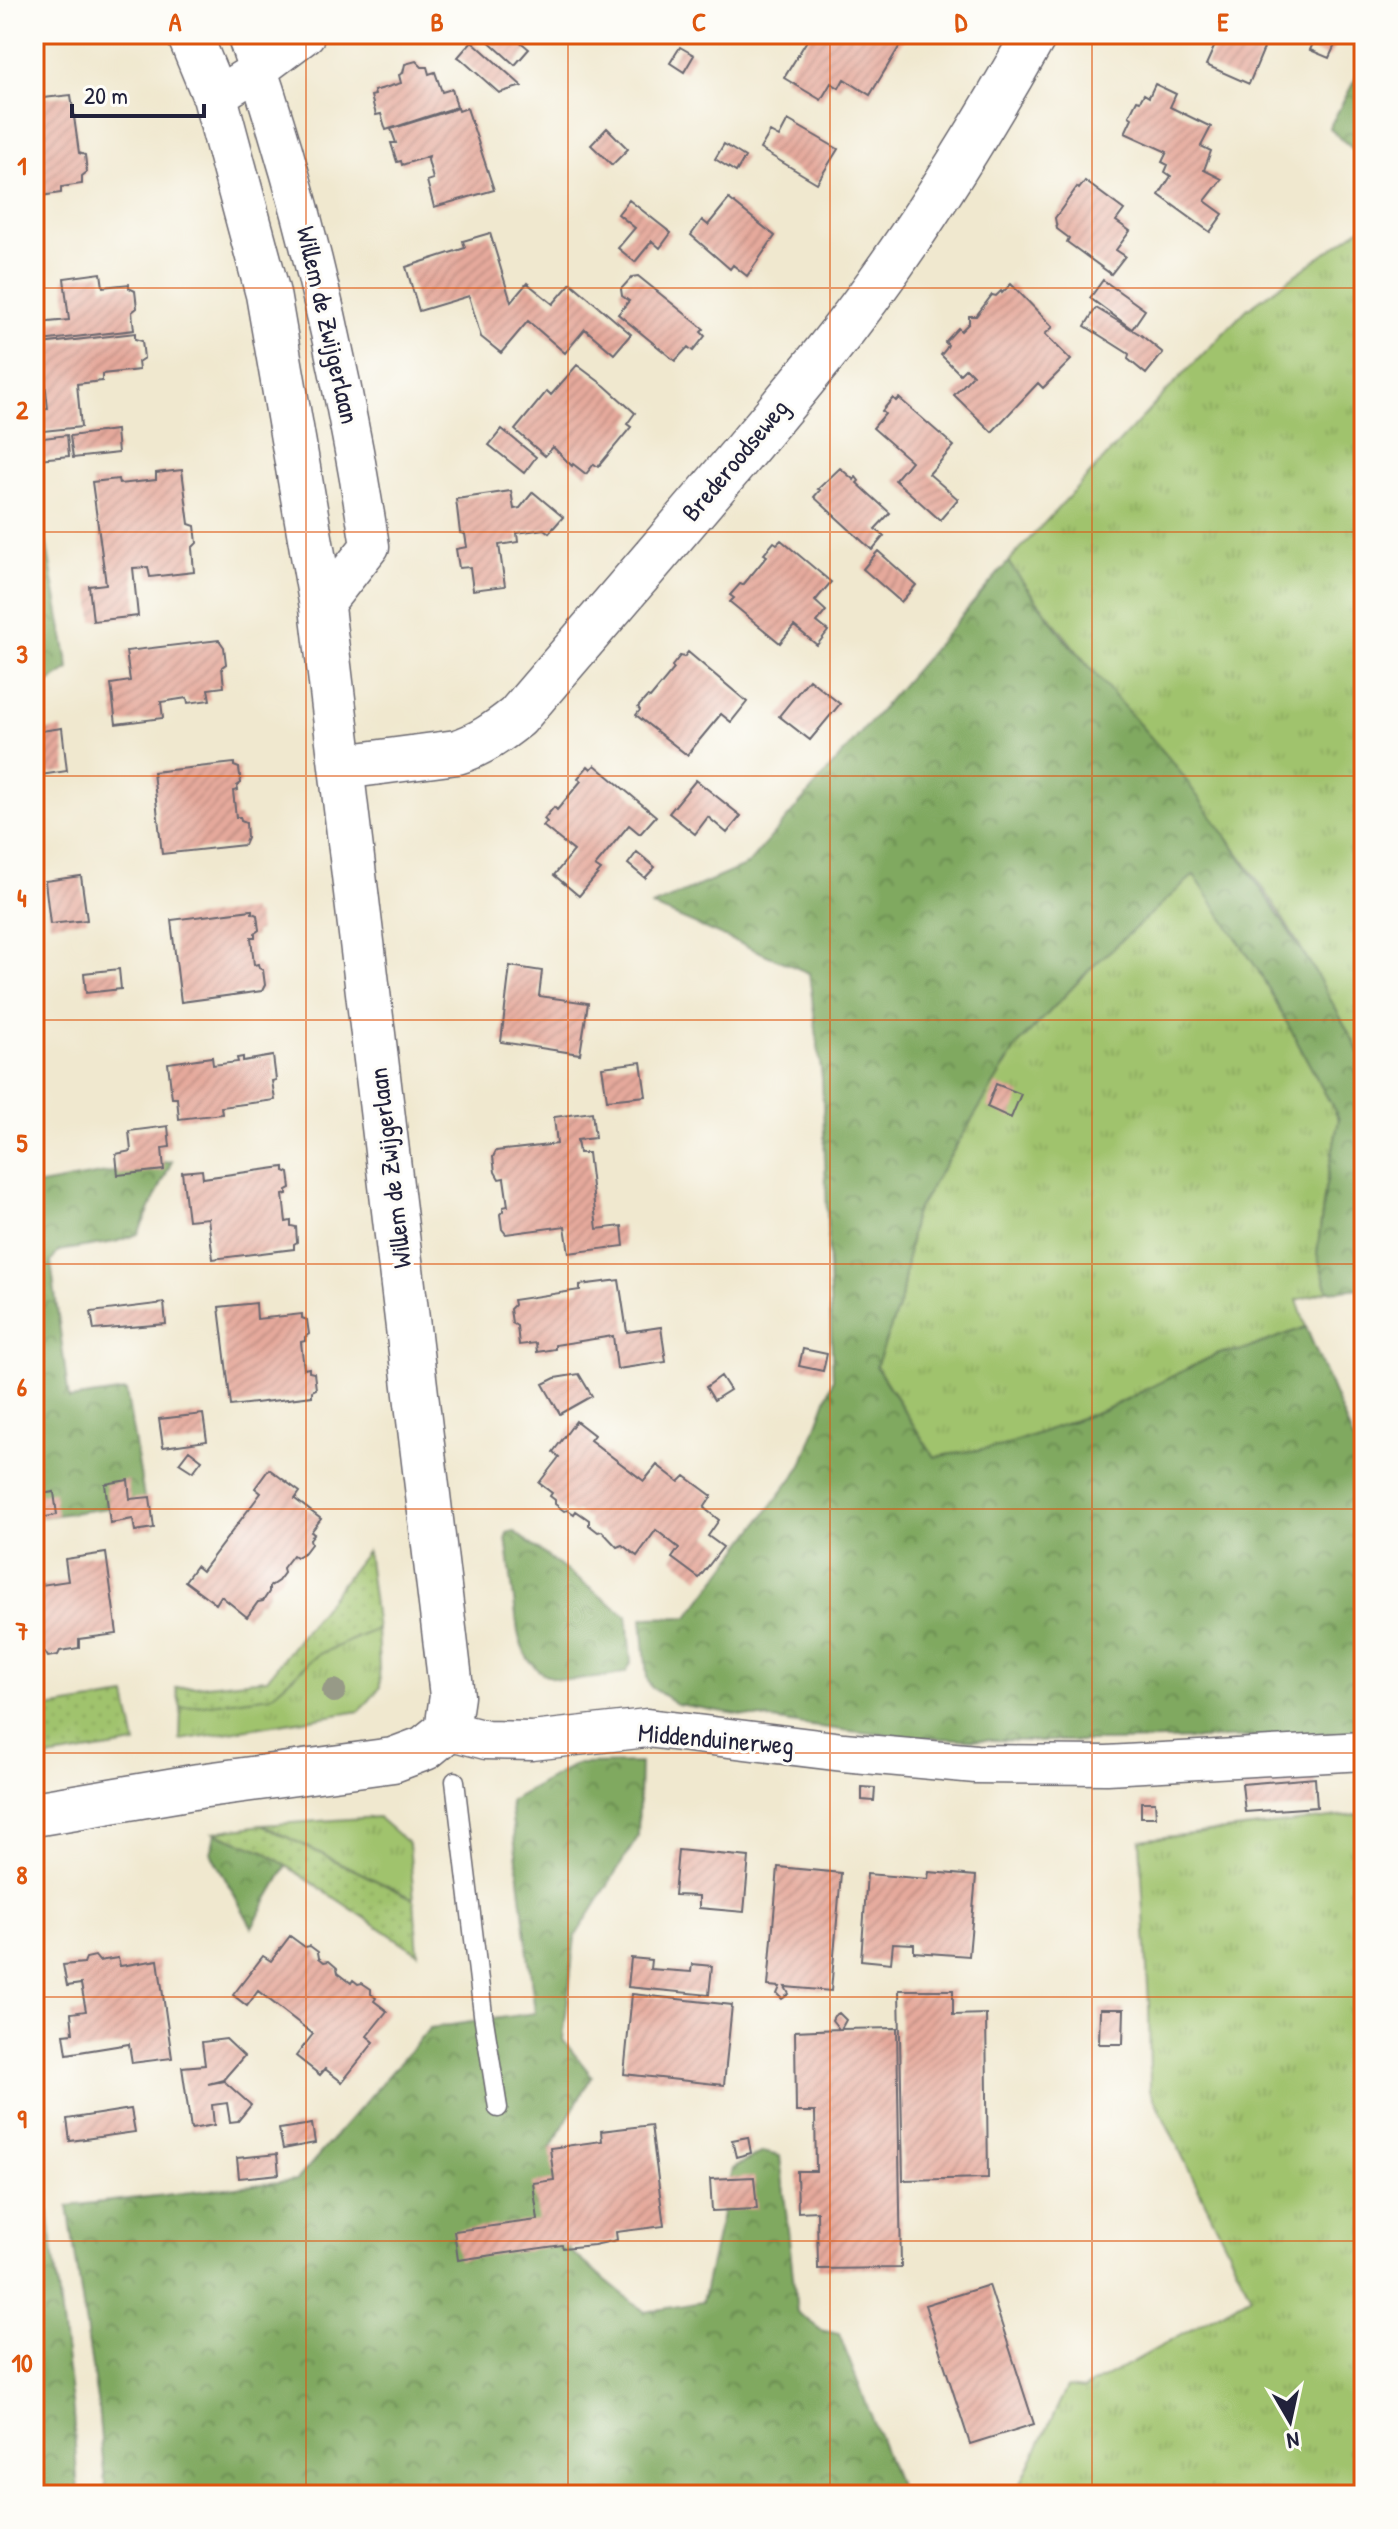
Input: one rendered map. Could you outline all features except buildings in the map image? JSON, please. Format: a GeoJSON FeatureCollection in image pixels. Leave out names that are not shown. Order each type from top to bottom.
{"type":"FeatureCollection","features":[{"type":"Feature","properties":{"kind":"street","name":"Willem de Zwijgerlaan"},"geometry":{"type":"LineString","coordinates":[[189,34],[215,97],[268,294],[322,607],[452,1696],[447,1730]]}},
{"type":"Feature","properties":{"kind":"street","name":"Willem de Zwijgerlaan"},"geometry":{"type":"LineString","coordinates":[[246,34],[309,236],[351,424],[370,546],[322,607]]}},
{"type":"Feature","properties":{"kind":"street"},"geometry":{"type":"LineString","coordinates":[[215,97],[306,34]]}},
{"type":"Feature","properties":{"kind":"street","name":"Brederoodseweg"},"geometry":{"type":"LineString","coordinates":[[343,767],[457,752],[497,733],[517,717],[824,355],[912,234],[993,109],[1035,34]]}},
{"type":"Feature","properties":{"kind":"street","name":"Middenduinerweg"},"geometry":{"type":"LineString","coordinates":[[447,1730],[486,1740],[532,1741],[647,1728],[843,1752],[976,1764],[1107,1765],[1364,1751]]}},
{"type":"Feature","properties":{"kind":"street"},"geometry":{"type":"LineString","coordinates":[[34,1814],[199,1786],[393,1760],[425,1748],[447,1730]]}},
{"type":"Feature","properties":{"kind":"lane"},"geometry":{"type":"LineString","coordinates":[[455,1781],[483,2014],[498,2108]]}},
{"type":"Feature","properties":{"kind":"green space"},"geometry":{"type":"Polygon","coordinates":[[[1364,63],[1364,159],[1329,128],[1364,63]]]}},
{"type":"Feature","properties":{"kind":"green space"},"geometry":{"type":"Polygon","coordinates":[[[1364,226],[1364,1060],[1303,951],[1252,872],[1008,562],[1247,309],[1364,226]]]}},
{"type":"Feature","properties":{"kind":"green space"},"geometry":{"type":"Polygon","coordinates":[[[45,535],[69,669],[34,692],[34,537],[45,535]]]}},
{"type":"Feature","properties":{"kind":"green space"},"geometry":{"type":"Polygon","coordinates":[[[1008,562],[1063,637],[1176,766],[1314,970],[1364,1060],[1364,1288],[1328,1291],[1317,1254],[1339,1119],[1260,973],[1194,875],[1091,968],[1017,1046],[914,1215],[901,1300],[876,1367],[934,1457],[1003,1446],[1109,1408],[1219,1353],[1241,1351],[1306,1327],[1364,1466],[1364,1732],[1093,1741],[899,1736],[803,1725],[677,1704],[651,1687],[647,1678],[642,1618],[688,1617],[802,1465],[833,1380],[822,1078],[809,973],[652,906],[747,865],[1008,562]]]}},
{"type":"Feature","properties":{"kind":"green space"},"geometry":{"type":"Polygon","coordinates":[[[1194,874],[1260,973],[1339,1119],[1317,1254],[1328,1291],[1297,1300],[1306,1327],[1241,1351],[1219,1353],[1109,1408],[1003,1446],[934,1457],[876,1366],[901,1300],[914,1215],[1017,1046],[1091,968],[1194,874]]]}},
{"type":"Feature","properties":{"kind":"green space"},"geometry":{"type":"Polygon","coordinates":[[[172,1161],[138,1234],[115,1242],[59,1251],[51,1262],[69,1399],[126,1391],[145,1503],[34,1518],[34,1186],[172,1161]]]}},
{"type":"Feature","properties":{"kind":"green space"},"geometry":{"type":"Polygon","coordinates":[[[513,1531],[627,1616],[631,1663],[626,1672],[607,1677],[567,1680],[544,1674],[528,1659],[518,1632],[506,1537],[513,1531]]]}},
{"type":"Feature","properties":{"kind":"green space"},"geometry":{"type":"Polygon","coordinates":[[[367,1551],[377,1629],[317,1655],[271,1696],[181,1708],[176,1688],[267,1679],[367,1551]]]}},
{"type":"Feature","properties":{"kind":"green space"},"geometry":{"type":"Polygon","coordinates":[[[377,1629],[380,1688],[360,1711],[180,1740],[181,1708],[272,1695],[317,1655],[377,1629]]]}},
{"type":"Feature","properties":{"kind":"green space"},"geometry":{"type":"Polygon","coordinates":[[[126,1696],[136,1744],[34,1760],[34,1710],[126,1696]]]}},
{"type":"Feature","properties":{"kind":"green space"},"geometry":{"type":"Polygon","coordinates":[[[640,1763],[638,1837],[575,1937],[563,2040],[592,2076],[551,2147],[569,2250],[645,2312],[702,2302],[732,2169],[763,2152],[780,2156],[797,2312],[821,2330],[839,2334],[902,2495],[106,2495],[98,2407],[68,2206],[297,2180],[430,2028],[535,2013],[510,1801],[576,1764],[640,1763]]]}},
{"type":"Feature","properties":{"kind":"green space"},"geometry":{"type":"Polygon","coordinates":[[[1364,1814],[1364,2495],[1015,2495],[1067,2387],[1084,2389],[1251,2296],[1150,2090],[1140,1840],[1364,1814]]]}},
{"type":"Feature","properties":{"kind":"green space"},"geometry":{"type":"Polygon","coordinates":[[[378,1817],[409,1844],[414,1899],[262,1825],[378,1817]]]}},
{"type":"Feature","properties":{"kind":"green space"},"geometry":{"type":"Polygon","coordinates":[[[262,1825],[414,1899],[418,1953],[264,1851],[214,1832],[262,1825]]]}},
{"type":"Feature","properties":{"kind":"green space"},"geometry":{"type":"Polygon","coordinates":[[[215,1833],[264,1851],[287,1866],[252,1927],[211,1853],[215,1833]]]}},
{"type":"Feature","properties":{"kind":"green space"},"geometry":{"type":"Polygon","coordinates":[[[34,2095],[73,2411],[78,2495],[34,2495],[34,2095]]]}}]}
